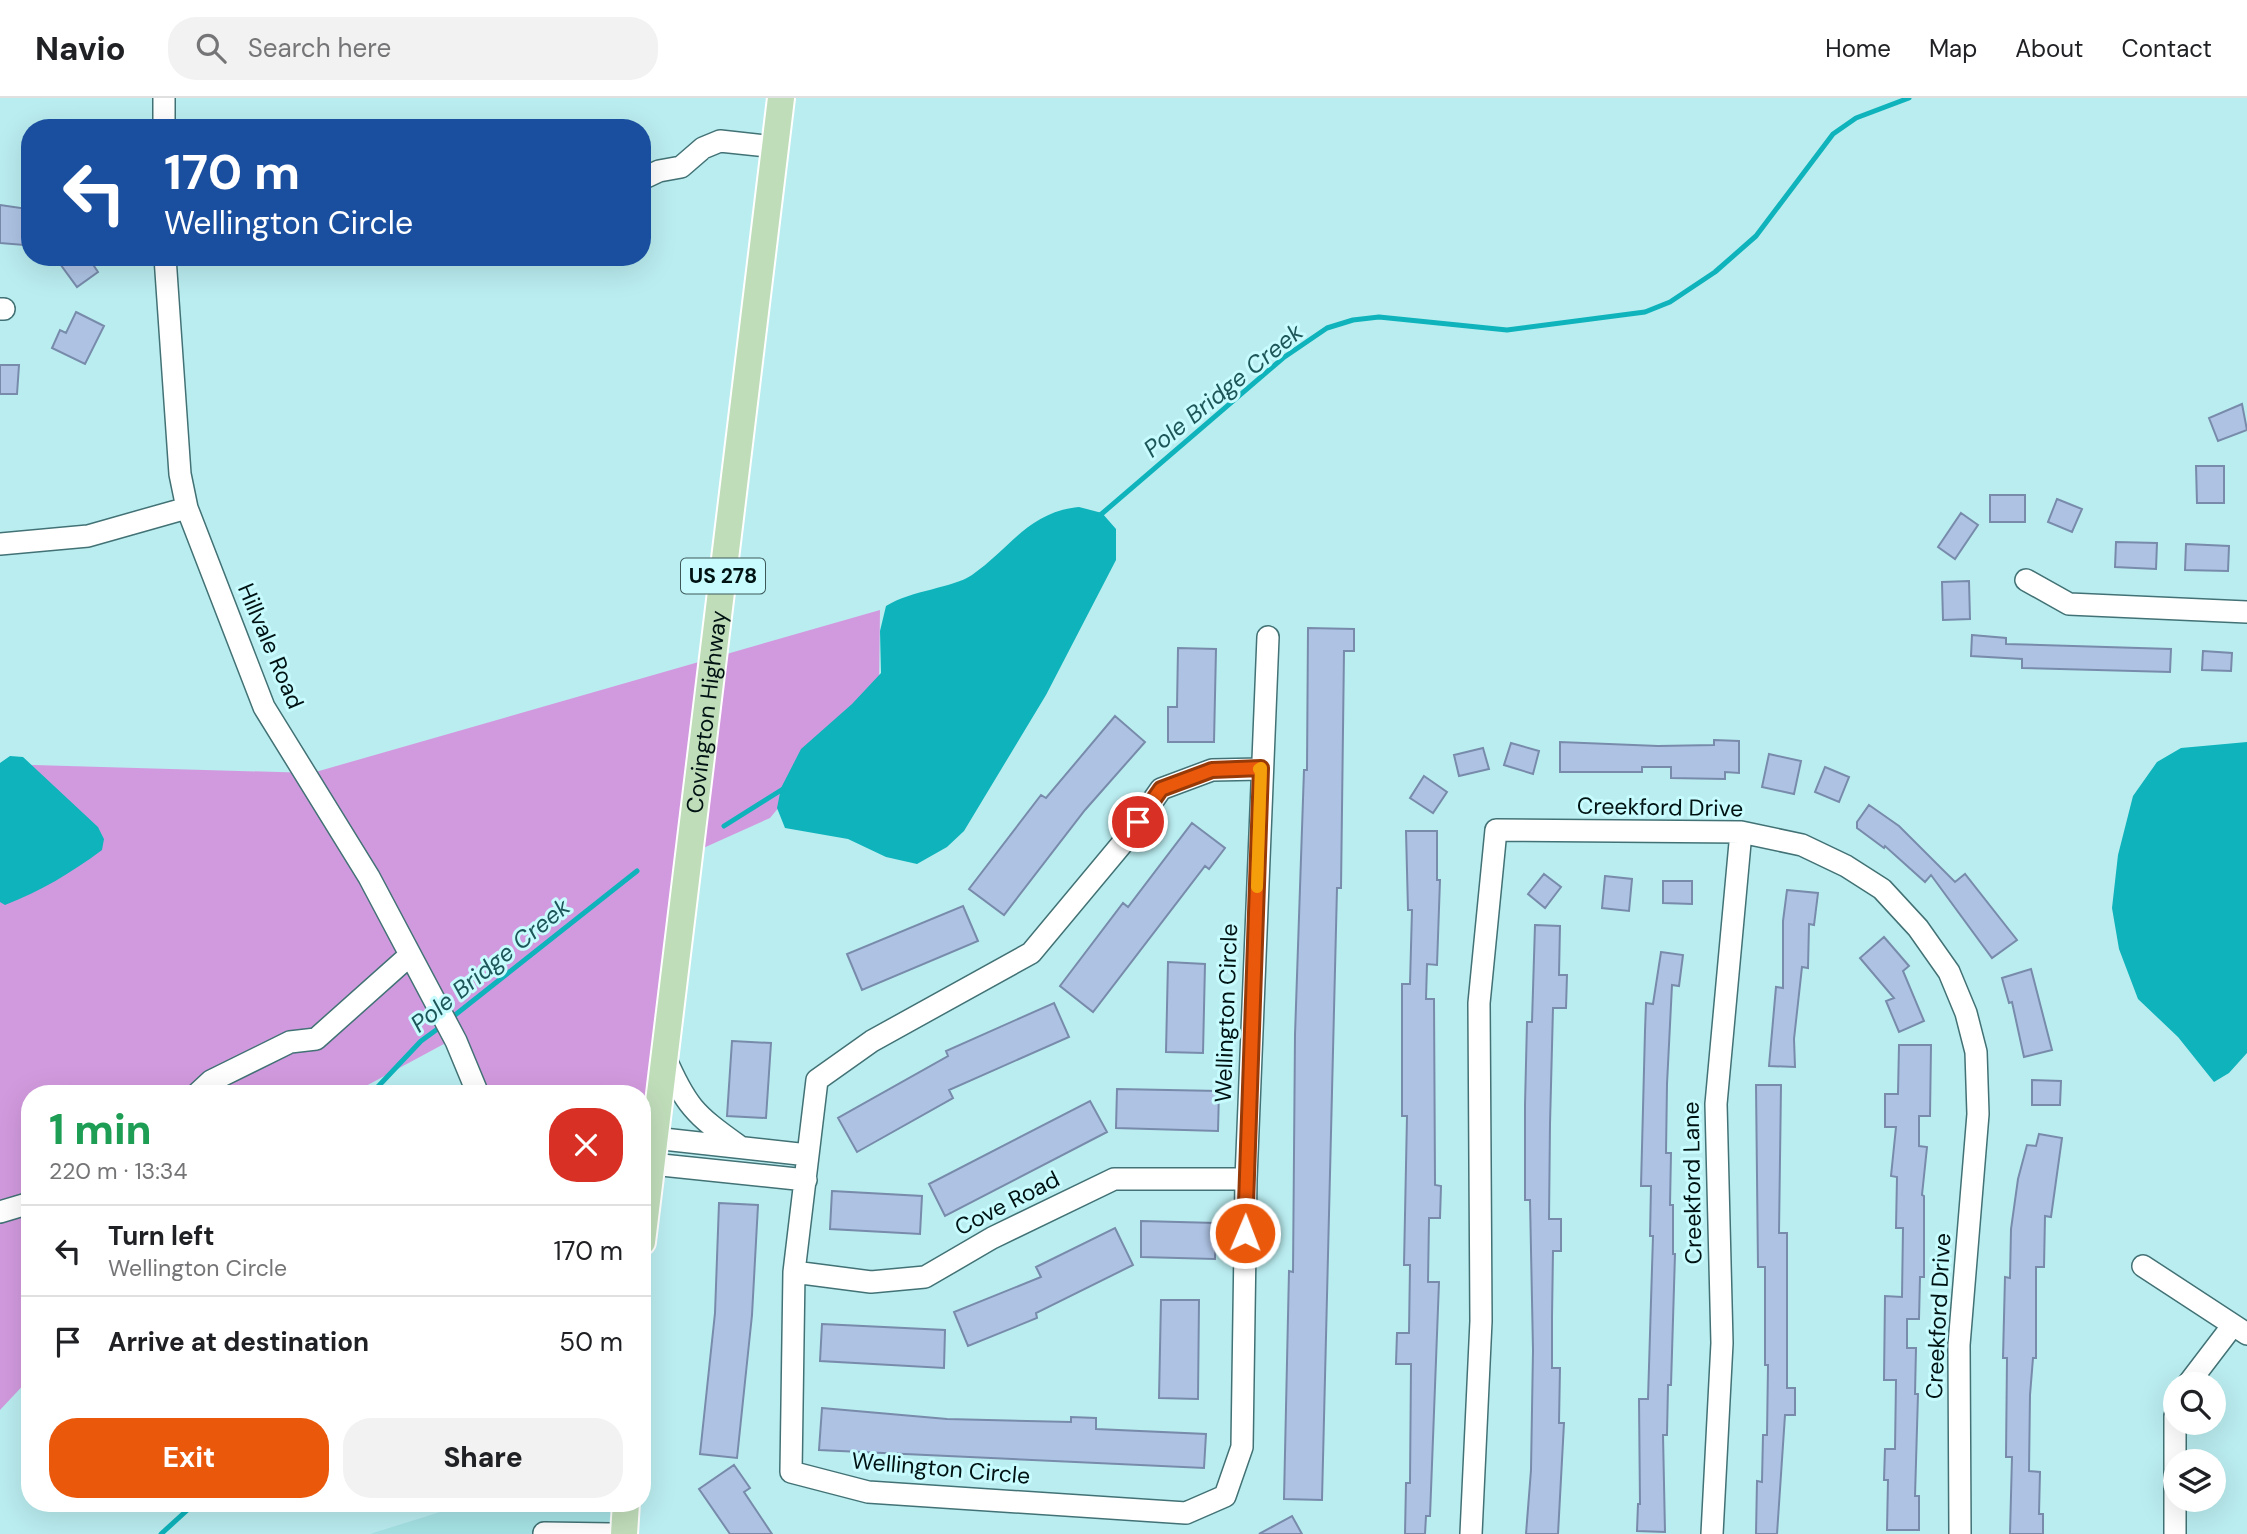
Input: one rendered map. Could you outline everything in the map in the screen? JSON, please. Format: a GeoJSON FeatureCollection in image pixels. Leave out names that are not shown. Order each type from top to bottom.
{"type":"FeatureCollection","features":[{"type":"Feature","properties":{"kind":"main road","name":"Covington Highway"},"geometry":{"type":"LineString","coordinates":[[651,1168],[781,98]]}},
{"type":"Feature","properties":{"kind":"main road"},"geometry":{"type":"LineString","coordinates":[[624,1534],[625,1512]]}},
{"type":"Feature","properties":{"kind":"street"},"geometry":{"type":"LineString","coordinates":[[164,98],[164,119]]}},
{"type":"Feature","properties":{"kind":"street"},"geometry":{"type":"LineString","coordinates":[[651,175],[681,167],[703,148],[720,141],[775,146]]}},
{"type":"Feature","properties":{"kind":"street","name":"Hillvale Road"},"geometry":{"type":"LineString","coordinates":[[167,266],[179,461],[187,508],[264,707],[369,877],[456,1041],[474,1085]]}},
{"type":"Feature","properties":{"kind":"street"},"geometry":{"type":"LineString","coordinates":[[0,544],[88,536],[187,508]]}},
{"type":"Feature","properties":{"kind":"street"},"geometry":{"type":"LineString","coordinates":[[2026,580],[2069,604],[2247,612]]}},
{"type":"Feature","properties":{"kind":"street","name":"Wellington Circle"},"geometry":{"type":"LineString","coordinates":[[1261,768],[1212,770],[1161,789],[1126,839],[1031,953],[961,995],[872,1041],[817,1080],[794,1272],[792,1472],[868,1492],[1186,1513],[1226,1496],[1242,1447],[1246,1179],[1268,637]]}},
{"type":"Feature","properties":{"kind":"street","name":"Creekford Drive"},"geometry":{"type":"LineString","coordinates":[[1471,1534],[1481,1321],[1479,1003],[1496,830],[1741,832],[1802,845],[1846,866],[1882,889],[1918,928],[1949,972],[1966,1013],[1976,1052],[1978,1114],[1959,1345],[1961,1534]]}},
{"type":"Feature","properties":{"kind":"street","name":"Creekford Lane"},"geometry":{"type":"LineString","coordinates":[[1712,1534],[1722,1343],[1716,1104],[1741,832]]}},
{"type":"Feature","properties":{"kind":"street"},"geometry":{"type":"LineString","coordinates":[[207,1085],[290,1042],[316,1039],[409,956]]}},
{"type":"Feature","properties":{"kind":"street"},"geometry":{"type":"LineString","coordinates":[[664,1055],[680,1092],[698,1117],[741,1148]]}},
{"type":"Feature","properties":{"kind":"street"},"geometry":{"type":"LineString","coordinates":[[653,1151],[741,1148],[808,1155]]}},
{"type":"Feature","properties":{"kind":"street"},"geometry":{"type":"LineString","coordinates":[[653,1151],[806,1180]]}},
{"type":"Feature","properties":{"kind":"street","name":"Cove Road"},"geometry":{"type":"LineString","coordinates":[[794,1272],[871,1282],[925,1277],[992,1238],[1114,1179],[1246,1179]]}},
{"type":"Feature","properties":{"kind":"street"},"geometry":{"type":"LineString","coordinates":[[0,1212],[21,1205]]}},
{"type":"Feature","properties":{"kind":"street"},"geometry":{"type":"LineString","coordinates":[[2143,1266],[2240,1330],[2200,1372]]}},
{"type":"Feature","properties":{"kind":"street"},"geometry":{"type":"LineString","coordinates":[[2175,1435],[2175,1534]]}},
{"type":"Feature","properties":{"kind":"street"},"geometry":{"type":"LineString","coordinates":[[544,1533],[611,1534]]}},
{"type":"Feature","properties":{"kind":"shaded area"},"geometry":{"type":"Polygon","coordinates":[[[880,610],[879,687],[770,818],[690,854],[651,1146],[651,1085],[478,1085],[455,1038],[368,1085],[21,1085],[21,1388],[0,1410],[0,764],[312,773],[880,610]]]}},
{"type":"Feature","properties":{"kind":"shaded area"},"geometry":{"type":"Polygon","coordinates":[[[440,1512],[619,1512],[618,1534],[370,1534],[440,1512]]]}},
{"type":"Feature","properties":{"kind":"water"},"geometry":{"type":"Polygon","coordinates":[[[1079,507],[1102,513],[1116,529],[1116,560],[1046,695],[964,831],[947,847],[917,864],[886,857],[848,839],[785,828],[777,808],[781,788],[801,749],[852,704],[881,673],[880,631],[886,606],[972,575],[1033,524],[1061,510],[1079,507]]]}},
{"type":"Feature","properties":{"kind":"water"},"geometry":{"type":"Polygon","coordinates":[[[2247,742],[2247,1053],[2229,1073],[2214,1082],[2178,1037],[2138,999],[2119,949],[2112,908],[2118,855],[2133,796],[2157,762],[2181,748],[2247,742]]]}},
{"type":"Feature","properties":{"kind":"water"},"geometry":{"type":"Polygon","coordinates":[[[10,756],[23,757],[98,827],[104,839],[102,850],[79,866],[43,888],[5,905],[0,902],[0,763],[10,756]]]}},
{"type":"Feature","properties":{"kind":"building"},"geometry":{"type":"Polygon","coordinates":[[[0,205],[21,208],[21,245],[0,243],[0,205]]]}},
{"type":"Feature","properties":{"kind":"building"},"geometry":{"type":"Polygon","coordinates":[[[62,266],[94,266],[98,272],[77,287],[62,266]]]}},
{"type":"Feature","properties":{"kind":"building"},"geometry":{"type":"Polygon","coordinates":[[[76,312],[104,326],[85,364],[52,348],[60,330],[66,333],[76,312]]]}},
{"type":"Feature","properties":{"kind":"building"},"geometry":{"type":"Polygon","coordinates":[[[0,365],[19,365],[17,394],[0,394],[0,365]]]}},
{"type":"Feature","properties":{"kind":"building"},"geometry":{"type":"Polygon","coordinates":[[[2242,404],[2247,430],[2218,441],[2209,418],[2242,404]]]}},
{"type":"Feature","properties":{"kind":"building"},"geometry":{"type":"Polygon","coordinates":[[[2196,466],[2224,466],[2224,503],[2197,503],[2196,466]]]}},
{"type":"Feature","properties":{"kind":"building"},"geometry":{"type":"Polygon","coordinates":[[[1990,495],[2025,495],[2025,522],[1990,522],[1990,495]]]}},
{"type":"Feature","properties":{"kind":"building"},"geometry":{"type":"Polygon","coordinates":[[[2057,499],[2082,509],[2072,532],[2048,522],[2057,499]]]}},
{"type":"Feature","properties":{"kind":"building"},"geometry":{"type":"Polygon","coordinates":[[[1961,513],[1978,525],[1955,559],[1938,547],[1961,513]]]}},
{"type":"Feature","properties":{"kind":"building"},"geometry":{"type":"Polygon","coordinates":[[[2116,542],[2157,543],[2156,569],[2115,567],[2116,542]]]}},
{"type":"Feature","properties":{"kind":"building"},"geometry":{"type":"Polygon","coordinates":[[[2186,544],[2229,546],[2228,571],[2185,570],[2186,544]]]}},
{"type":"Feature","properties":{"kind":"building"},"geometry":{"type":"Polygon","coordinates":[[[1969,581],[1970,619],[1943,620],[1942,582],[1969,581]]]}},
{"type":"Feature","properties":{"kind":"building"},"geometry":{"type":"Polygon","coordinates":[[[1308,628],[1354,629],[1354,651],[1344,651],[1341,888],[1337,888],[1322,1500],[1284,1499],[1289,1271],[1293,1272],[1295,1035],[1304,770],[1307,770],[1308,628]]]}},
{"type":"Feature","properties":{"kind":"building"},"geometry":{"type":"Polygon","coordinates":[[[1972,635],[2006,638],[2006,644],[2171,649],[2170,672],[2022,668],[2022,659],[1971,656],[1972,635]]]}},
{"type":"Feature","properties":{"kind":"building"},"geometry":{"type":"Polygon","coordinates":[[[1178,648],[1216,649],[1214,742],[1168,742],[1168,707],[1177,707],[1178,648]]]}},
{"type":"Feature","properties":{"kind":"building"},"geometry":{"type":"Polygon","coordinates":[[[2203,651],[2232,653],[2231,671],[2202,670],[2203,651]]]}},
{"type":"Feature","properties":{"kind":"building"},"geometry":{"type":"Polygon","coordinates":[[[1115,716],[1145,742],[1085,810],[1004,915],[969,889],[1041,795],[1046,798],[1115,716]]]}},
{"type":"Feature","properties":{"kind":"building"},"geometry":{"type":"Polygon","coordinates":[[[1714,740],[1739,741],[1739,773],[1725,772],[1725,779],[1671,778],[1671,767],[1642,767],[1642,772],[1560,772],[1560,742],[1658,746],[1714,745],[1714,740]]]}},
{"type":"Feature","properties":{"kind":"building"},"geometry":{"type":"Polygon","coordinates":[[[1511,743],[1539,751],[1533,774],[1504,765],[1511,743]]]}},
{"type":"Feature","properties":{"kind":"building"},"geometry":{"type":"Polygon","coordinates":[[[1483,748],[1489,769],[1459,776],[1454,755],[1483,748]]]}},
{"type":"Feature","properties":{"kind":"building"},"geometry":{"type":"Polygon","coordinates":[[[1769,754],[1801,761],[1794,794],[1762,787],[1769,754]]]}},
{"type":"Feature","properties":{"kind":"building"},"geometry":{"type":"Polygon","coordinates":[[[1825,767],[1849,777],[1839,802],[1815,792],[1825,767]]]}},
{"type":"Feature","properties":{"kind":"building"},"geometry":{"type":"Polygon","coordinates":[[[1424,776],[1447,792],[1433,813],[1410,798],[1424,776]]]}},
{"type":"Feature","properties":{"kind":"building"},"geometry":{"type":"Polygon","coordinates":[[[1869,805],[1899,826],[1955,882],[1965,874],[2017,940],[1992,958],[1931,875],[1925,882],[1885,846],[1884,848],[1857,828],[1857,822],[1869,805]]]}},
{"type":"Feature","properties":{"kind":"building"},"geometry":{"type":"Polygon","coordinates":[[[1192,823],[1225,848],[1209,869],[1205,866],[1093,1012],[1060,986],[1123,903],[1128,907],[1192,823]]]}},
{"type":"Feature","properties":{"kind":"building"},"geometry":{"type":"Polygon","coordinates":[[[1406,831],[1437,831],[1437,880],[1440,880],[1437,965],[1427,964],[1426,999],[1434,999],[1435,1185],[1441,1186],[1440,1218],[1429,1218],[1428,1282],[1439,1282],[1430,1516],[1426,1516],[1425,1534],[1405,1534],[1406,1483],[1410,1483],[1411,1364],[1396,1364],[1397,1333],[1409,1333],[1410,1265],[1404,1265],[1407,1116],[1402,1116],[1402,984],[1410,984],[1412,910],[1408,910],[1406,831]]]}},
{"type":"Feature","properties":{"kind":"building"},"geometry":{"type":"Polygon","coordinates":[[[1544,874],[1561,887],[1545,908],[1528,894],[1544,874]]]}},
{"type":"Feature","properties":{"kind":"building"},"geometry":{"type":"Polygon","coordinates":[[[1605,876],[1632,879],[1629,911],[1602,908],[1605,876]]]}},
{"type":"Feature","properties":{"kind":"building"},"geometry":{"type":"Polygon","coordinates":[[[1663,881],[1692,881],[1692,904],[1663,903],[1663,881]]]}},
{"type":"Feature","properties":{"kind":"building"},"geometry":{"type":"Polygon","coordinates":[[[1787,890],[1818,893],[1814,925],[1809,924],[1808,968],[1802,967],[1794,1039],[1795,1067],[1769,1066],[1776,987],[1783,988],[1783,921],[1787,890]]]}},
{"type":"Feature","properties":{"kind":"building"},"geometry":{"type":"Polygon","coordinates":[[[963,906],[978,941],[862,990],[847,954],[963,906]]]}},
{"type":"Feature","properties":{"kind":"building"},"geometry":{"type":"Polygon","coordinates":[[[1535,925],[1560,926],[1559,975],[1567,975],[1566,1008],[1553,1008],[1550,1124],[1549,1219],[1561,1219],[1561,1251],[1553,1251],[1552,1317],[1552,1368],[1560,1368],[1559,1423],[1564,1423],[1558,1534],[1526,1534],[1531,1470],[1533,1350],[1530,1200],[1525,1200],[1525,1105],[1527,1022],[1532,1022],[1535,925]]]}},
{"type":"Feature","properties":{"kind":"building"},"geometry":{"type":"Polygon","coordinates":[[[1884,937],[1909,966],[1903,971],[1924,1021],[1899,1032],[1886,1001],[1894,998],[1860,958],[1884,937]]]}},
{"type":"Feature","properties":{"kind":"building"},"geometry":{"type":"Polygon","coordinates":[[[1661,952],[1683,955],[1679,986],[1672,985],[1667,1084],[1666,1153],[1671,1153],[1670,1205],[1673,1205],[1675,1254],[1671,1385],[1668,1385],[1667,1435],[1663,1435],[1665,1532],[1637,1531],[1640,1504],[1639,1399],[1648,1399],[1653,1236],[1650,1236],[1651,1186],[1641,1186],[1646,1003],[1653,1004],[1661,952]]]}},
{"type":"Feature","properties":{"kind":"building"},"geometry":{"type":"Polygon","coordinates":[[[1168,962],[1205,964],[1203,1053],[1166,1052],[1168,962]]]}},
{"type":"Feature","properties":{"kind":"building"},"geometry":{"type":"Polygon","coordinates":[[[2031,969],[2052,1050],[2024,1057],[2012,1002],[2009,1003],[2002,978],[2031,969]]]}},
{"type":"Feature","properties":{"kind":"building"},"geometry":{"type":"Polygon","coordinates":[[[1054,1003],[1069,1037],[949,1090],[953,1098],[857,1152],[838,1118],[948,1056],[946,1051],[1054,1003]]]}},
{"type":"Feature","properties":{"kind":"building"},"geometry":{"type":"Polygon","coordinates":[[[732,1041],[771,1043],[766,1118],[727,1116],[732,1041]]]}},
{"type":"Feature","properties":{"kind":"building"},"geometry":{"type":"Polygon","coordinates":[[[1899,1045],[1931,1045],[1930,1116],[1919,1116],[1919,1146],[1927,1147],[1922,1195],[1924,1277],[1920,1277],[1919,1319],[1907,1319],[1907,1348],[1916,1348],[1915,1394],[1918,1394],[1915,1496],[1919,1496],[1919,1530],[1887,1530],[1888,1480],[1884,1480],[1885,1449],[1895,1449],[1896,1380],[1884,1380],[1885,1296],[1902,1297],[1903,1228],[1896,1228],[1897,1177],[1891,1176],[1896,1127],[1885,1127],[1885,1094],[1898,1094],[1899,1045]]]}},
{"type":"Feature","properties":{"kind":"building"},"geometry":{"type":"Polygon","coordinates":[[[2032,1080],[2061,1081],[2060,1105],[2032,1105],[2032,1080]]]}},
{"type":"Feature","properties":{"kind":"building"},"geometry":{"type":"Polygon","coordinates":[[[1756,1085],[1781,1085],[1779,1233],[1787,1233],[1787,1388],[1795,1388],[1795,1415],[1785,1415],[1777,1534],[1756,1534],[1757,1481],[1762,1482],[1763,1435],[1767,1435],[1768,1365],[1765,1365],[1765,1267],[1758,1267],[1756,1085]]]}},
{"type":"Feature","properties":{"kind":"building"},"geometry":{"type":"Polygon","coordinates":[[[1117,1089],[1219,1091],[1218,1131],[1116,1128],[1117,1089]]]}},
{"type":"Feature","properties":{"kind":"building"},"geometry":{"type":"Polygon","coordinates":[[[1090,1101],[1107,1132],[945,1216],[929,1184],[1090,1101]]]}},
{"type":"Feature","properties":{"kind":"building"},"geometry":{"type":"Polygon","coordinates":[[[2039,1134],[2062,1138],[2051,1217],[2045,1216],[2044,1267],[2036,1267],[2036,1358],[2033,1358],[2030,1395],[2029,1471],[2040,1472],[2039,1514],[2043,1514],[2043,1534],[2010,1534],[2012,1457],[2006,1457],[2007,1358],[2003,1358],[2005,1277],[2010,1278],[2011,1229],[2018,1179],[2027,1145],[2036,1146],[2039,1134]]]}},
{"type":"Feature","properties":{"kind":"building"},"geometry":{"type":"Polygon","coordinates":[[[832,1191],[922,1196],[920,1234],[830,1229],[832,1191]]]}},
{"type":"Feature","properties":{"kind":"building"},"geometry":{"type":"Polygon","coordinates":[[[719,1203],[758,1205],[752,1315],[737,1458],[700,1454],[715,1313],[719,1203]]]}},
{"type":"Feature","properties":{"kind":"building"},"geometry":{"type":"Polygon","coordinates":[[[1141,1221],[1216,1223],[1215,1259],[1141,1257],[1141,1221]]]}},
{"type":"Feature","properties":{"kind":"building"},"geometry":{"type":"Polygon","coordinates":[[[1115,1228],[1133,1265],[1036,1313],[1037,1318],[968,1346],[954,1312],[1041,1277],[1036,1267],[1115,1228]]]}},
{"type":"Feature","properties":{"kind":"building"},"geometry":{"type":"Polygon","coordinates":[[[1161,1300],[1199,1300],[1198,1399],[1159,1398],[1161,1300]]]}},
{"type":"Feature","properties":{"kind":"building"},"geometry":{"type":"Polygon","coordinates":[[[822,1324],[945,1330],[944,1368],[820,1361],[822,1324]]]}},
{"type":"Feature","properties":{"kind":"building"},"geometry":{"type":"Polygon","coordinates":[[[822,1408],[947,1419],[1071,1422],[1071,1417],[1096,1418],[1096,1429],[1206,1434],[1204,1468],[819,1450],[822,1408]]]}},
{"type":"Feature","properties":{"kind":"building"},"geometry":{"type":"Polygon","coordinates":[[[734,1465],[750,1488],[744,1492],[772,1534],[730,1534],[699,1489],[734,1465]]]}},
{"type":"Feature","properties":{"kind":"building"},"geometry":{"type":"Polygon","coordinates":[[[1292,1516],[1302,1534],[1259,1534],[1292,1516]]]}},
{"type":"Feature","properties":{"kind":"waterway","name":"Pole Bridge Creek"},"geometry":{"type":"LineString","coordinates":[[1098,517],[1283,358],[1327,328],[1353,320],[1379,317],[1507,330],[1645,312],[1670,302],[1715,272],[1756,236],[1833,134],[1856,118],[1909,98]]}},
{"type":"Feature","properties":{"kind":"waterway","name":"Pole Bridge Creek"},"geometry":{"type":"LineString","coordinates":[[724,826],[783,789]]}},
{"type":"Feature","properties":{"kind":"waterway","name":"Pole Bridge Creek"},"geometry":{"type":"LineString","coordinates":[[450,1019],[637,871]]}},
{"type":"Feature","properties":{"kind":"waterway","name":"Pole Bridge Creek"},"geometry":{"type":"LineString","coordinates":[[379,1085],[421,1041],[443,1025]]}},
{"type":"Feature","properties":{"kind":"waterway","name":"Pole Bridge Creek"},"geometry":{"type":"LineString","coordinates":[[161,1534],[185,1512]]}},
{"type":"Feature","properties":{"kind":"slow traffic"},"geometry":{"type":"LineString","coordinates":[[1257,887],[1261,768],[1259,769]]}},
{"type":"Feature","properties":{"kind":"route"},"geometry":{"type":"LineString","coordinates":[[1138,822],[1161,789],[1212,770],[1261,768],[1245,1233]]}}]}
